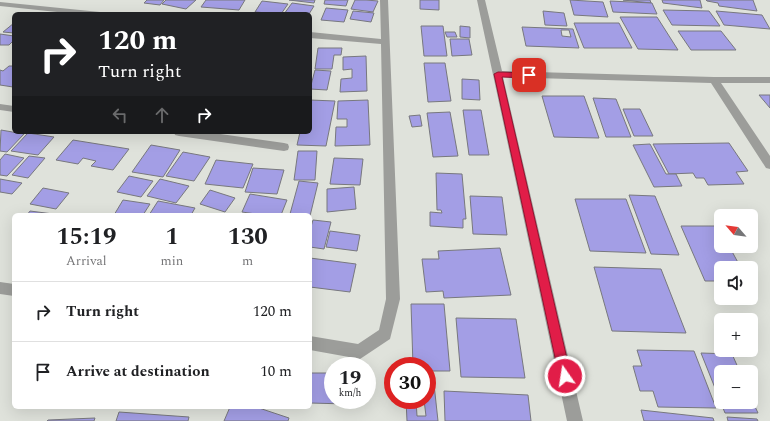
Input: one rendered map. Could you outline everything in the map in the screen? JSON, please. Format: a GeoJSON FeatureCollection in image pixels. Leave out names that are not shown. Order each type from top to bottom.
{"type":"FeatureCollection","features":[{"type":"Feature","properties":{"kind":"street"},"geometry":{"type":"LineString","coordinates":[[312,343],[360,352],[385,334],[393,299],[384,42],[384,0]]}},
{"type":"Feature","properties":{"kind":"street"},"geometry":{"type":"LineString","coordinates":[[481,0],[575,421]]}},
{"type":"Feature","properties":{"kind":"street"},"geometry":{"type":"LineString","coordinates":[[0,4],[80,12]]}},
{"type":"Feature","properties":{"kind":"street"},"geometry":{"type":"LineString","coordinates":[[312,34],[384,42]]}},
{"type":"Feature","properties":{"kind":"street"},"geometry":{"type":"LineString","coordinates":[[498,74],[714,80],[770,80]]}},
{"type":"Feature","properties":{"kind":"street"},"geometry":{"type":"LineString","coordinates":[[714,80],[770,165]]}},
{"type":"Feature","properties":{"kind":"street"},"geometry":{"type":"LineString","coordinates":[[0,107],[12,109]]}},
{"type":"Feature","properties":{"kind":"street"},"geometry":{"type":"LineString","coordinates":[[193,134],[284,147]]}},
{"type":"Feature","properties":{"kind":"street"},"geometry":{"type":"LineString","coordinates":[[0,288],[12,290]]}},
{"type":"Feature","properties":{"kind":"building"},"geometry":{"type":"Polygon","coordinates":[[[147,0],[164,0],[160,5],[144,3],[147,0]]]}},
{"type":"Feature","properties":{"kind":"building"},"geometry":{"type":"Polygon","coordinates":[[[166,0],[196,0],[186,9],[162,4],[166,0]]]}},
{"type":"Feature","properties":{"kind":"building"},"geometry":{"type":"Polygon","coordinates":[[[206,0],[245,0],[239,10],[201,7],[206,0]]]}},
{"type":"Feature","properties":{"kind":"building"},"geometry":{"type":"Polygon","coordinates":[[[289,0],[315,0],[314,3],[289,0]]]}},
{"type":"Feature","properties":{"kind":"building"},"geometry":{"type":"Polygon","coordinates":[[[325,0],[348,0],[346,6],[324,4],[325,0]]]}},
{"type":"Feature","properties":{"kind":"building"},"geometry":{"type":"Polygon","coordinates":[[[355,0],[378,1],[373,12],[351,9],[355,0]]]}},
{"type":"Feature","properties":{"kind":"building"},"geometry":{"type":"Polygon","coordinates":[[[420,0],[439,0],[439,10],[420,9],[420,0]]]}},
{"type":"Feature","properties":{"kind":"building"},"geometry":{"type":"Polygon","coordinates":[[[570,0],[603,2],[608,17],[574,15],[570,0]]]}},
{"type":"Feature","properties":{"kind":"building"},"geometry":{"type":"Polygon","coordinates":[[[623,0],[650,0],[651,3],[623,0]]]}},
{"type":"Feature","properties":{"kind":"building"},"geometry":{"type":"Polygon","coordinates":[[[662,0],[700,0],[702,8],[663,3],[662,0]]]}},
{"type":"Feature","properties":{"kind":"building"},"geometry":{"type":"Polygon","coordinates":[[[706,0],[753,0],[757,11],[719,6],[718,3],[706,0]]]}},
{"type":"Feature","properties":{"kind":"building"},"geometry":{"type":"Polygon","coordinates":[[[262,1],[288,4],[282,12],[255,12],[262,1]]]}},
{"type":"Feature","properties":{"kind":"building"},"geometry":{"type":"Polygon","coordinates":[[[610,1],[652,3],[657,14],[613,12],[610,1]]]}},
{"type":"Feature","properties":{"kind":"building"},"geometry":{"type":"Polygon","coordinates":[[[292,3],[314,6],[310,12],[285,12],[292,3]]]}},
{"type":"Feature","properties":{"kind":"building"},"geometry":{"type":"Polygon","coordinates":[[[326,8],[348,10],[344,22],[321,20],[326,8]]]}},
{"type":"Feature","properties":{"kind":"building"},"geometry":{"type":"Polygon","coordinates":[[[663,10],[709,11],[720,26],[672,25],[663,10]]]}},
{"type":"Feature","properties":{"kind":"building"},"geometry":{"type":"Polygon","coordinates":[[[353,11],[374,13],[371,22],[350,19],[353,11]]]}},
{"type":"Feature","properties":{"kind":"building"},"geometry":{"type":"Polygon","coordinates":[[[543,11],[564,13],[567,26],[545,25],[543,11]]]}},
{"type":"Feature","properties":{"kind":"building"},"geometry":{"type":"Polygon","coordinates":[[[716,11],[762,15],[770,29],[724,25],[716,11]]]}},
{"type":"Feature","properties":{"kind":"building"},"geometry":{"type":"Polygon","coordinates":[[[620,17],[657,17],[678,50],[638,49],[620,17]]]}},
{"type":"Feature","properties":{"kind":"building"},"geometry":{"type":"Polygon","coordinates":[[[574,23],[619,23],[632,48],[584,48],[574,23]]]}},
{"type":"Feature","properties":{"kind":"building"},"geometry":{"type":"Polygon","coordinates":[[[12,25],[12,33],[3,32],[12,25]]]}},
{"type":"Feature","properties":{"kind":"building"},"geometry":{"type":"Polygon","coordinates":[[[421,26],[443,26],[447,56],[424,56],[421,26]]]}},
{"type":"Feature","properties":{"kind":"building"},"geometry":{"type":"Polygon","coordinates":[[[460,26],[470,27],[470,38],[460,37],[460,26]]]}},
{"type":"Feature","properties":{"kind":"building"},"geometry":{"type":"Polygon","coordinates":[[[522,27],[573,29],[579,48],[526,46],[522,27]],[[561,30],[562,36],[571,37],[569,30],[561,30]]]}},
{"type":"Feature","properties":{"kind":"building"},"geometry":{"type":"Polygon","coordinates":[[[678,31],[721,31],[736,50],[691,50],[678,31]]]}},
{"type":"Feature","properties":{"kind":"building"},"geometry":{"type":"Polygon","coordinates":[[[445,32],[455,32],[457,37],[447,37],[445,32]]]}},
{"type":"Feature","properties":{"kind":"building"},"geometry":{"type":"Polygon","coordinates":[[[0,34],[12,36],[12,42],[9,45],[0,45],[0,34]]]}},
{"type":"Feature","properties":{"kind":"building"},"geometry":{"type":"Polygon","coordinates":[[[450,39],[469,39],[472,55],[452,56],[450,39]]]}},
{"type":"Feature","properties":{"kind":"building"},"geometry":{"type":"Polygon","coordinates":[[[318,48],[342,48],[341,55],[334,55],[332,69],[315,69],[318,48]]]}},
{"type":"Feature","properties":{"kind":"building"},"geometry":{"type":"Polygon","coordinates":[[[366,56],[367,91],[340,92],[341,79],[352,78],[352,69],[343,70],[343,57],[366,56]]]}},
{"type":"Feature","properties":{"kind":"building"},"geometry":{"type":"Polygon","coordinates":[[[424,63],[445,63],[451,101],[428,102],[424,63]]]}},
{"type":"Feature","properties":{"kind":"building"},"geometry":{"type":"Polygon","coordinates":[[[9,66],[12,66],[12,87],[0,85],[0,70],[3,71],[9,66]]]}},
{"type":"Feature","properties":{"kind":"building"},"geometry":{"type":"Polygon","coordinates":[[[315,70],[331,71],[327,90],[312,89],[315,70]]]}},
{"type":"Feature","properties":{"kind":"building"},"geometry":{"type":"Polygon","coordinates":[[[462,79],[479,80],[480,100],[462,99],[462,79]]]}},
{"type":"Feature","properties":{"kind":"building"},"geometry":{"type":"Polygon","coordinates":[[[759,95],[770,95],[770,108],[759,95]]]}},
{"type":"Feature","properties":{"kind":"building"},"geometry":{"type":"Polygon","coordinates":[[[542,96],[584,96],[599,138],[554,137],[542,96]]]}},
{"type":"Feature","properties":{"kind":"building"},"geometry":{"type":"Polygon","coordinates":[[[593,98],[616,99],[631,137],[606,137],[593,98]]]}},
{"type":"Feature","properties":{"kind":"building"},"geometry":{"type":"Polygon","coordinates":[[[312,100],[335,101],[326,146],[297,145],[300,134],[312,134],[312,100]]]}},
{"type":"Feature","properties":{"kind":"building"},"geometry":{"type":"Polygon","coordinates":[[[368,100],[370,145],[335,146],[336,127],[347,127],[347,119],[337,119],[338,101],[368,100]]]}},
{"type":"Feature","properties":{"kind":"building"},"geometry":{"type":"Polygon","coordinates":[[[623,109],[640,109],[653,136],[634,136],[623,109]]]}},
{"type":"Feature","properties":{"kind":"building"},"geometry":{"type":"Polygon","coordinates":[[[463,110],[481,110],[489,155],[469,155],[463,110]]]}},
{"type":"Feature","properties":{"kind":"building"},"geometry":{"type":"Polygon","coordinates":[[[450,112],[458,156],[433,157],[427,113],[450,112]]]}},
{"type":"Feature","properties":{"kind":"building"},"geometry":{"type":"Polygon","coordinates":[[[420,115],[422,126],[412,127],[409,116],[420,115]]]}},
{"type":"Feature","properties":{"kind":"building"},"geometry":{"type":"Polygon","coordinates":[[[1,130],[12,132],[12,134],[24,134],[7,152],[0,151],[1,130]]]}},
{"type":"Feature","properties":{"kind":"building"},"geometry":{"type":"Polygon","coordinates":[[[27,134],[54,137],[38,155],[11,151],[27,134]]]}},
{"type":"Feature","properties":{"kind":"building"},"geometry":{"type":"Polygon","coordinates":[[[73,140],[129,149],[113,170],[91,166],[96,161],[83,158],[78,164],[56,160],[73,140]]]}},
{"type":"Feature","properties":{"kind":"building"},"geometry":{"type":"Polygon","coordinates":[[[729,143],[748,171],[736,172],[744,184],[708,185],[704,178],[696,178],[693,173],[669,174],[653,144],[729,143]]]}},
{"type":"Feature","properties":{"kind":"building"},"geometry":{"type":"Polygon","coordinates":[[[650,144],[666,174],[676,174],[682,186],[654,187],[633,145],[650,144]]]}},
{"type":"Feature","properties":{"kind":"building"},"geometry":{"type":"Polygon","coordinates":[[[151,145],[180,150],[163,177],[132,172],[151,145]]]}},
{"type":"Feature","properties":{"kind":"building"},"geometry":{"type":"Polygon","coordinates":[[[298,151],[317,151],[315,180],[294,180],[298,151]]]}},
{"type":"Feature","properties":{"kind":"building"},"geometry":{"type":"Polygon","coordinates":[[[183,152],[210,157],[194,181],[166,176],[183,152]]]}},
{"type":"Feature","properties":{"kind":"building"},"geometry":{"type":"Polygon","coordinates":[[[5,154],[24,158],[7,176],[0,175],[0,160],[5,154]]]}},
{"type":"Feature","properties":{"kind":"building"},"geometry":{"type":"Polygon","coordinates":[[[29,156],[45,158],[28,178],[12,175],[29,156]]]}},
{"type":"Feature","properties":{"kind":"building"},"geometry":{"type":"Polygon","coordinates":[[[334,158],[363,159],[360,185],[330,184],[334,158]]]}},
{"type":"Feature","properties":{"kind":"building"},"geometry":{"type":"Polygon","coordinates":[[[216,160],[253,164],[243,188],[205,184],[216,160]]]}},
{"type":"Feature","properties":{"kind":"building"},"geometry":{"type":"Polygon","coordinates":[[[253,168],[284,170],[277,194],[245,192],[253,168]]]}},
{"type":"Feature","properties":{"kind":"building"},"geometry":{"type":"Polygon","coordinates":[[[436,173],[462,174],[466,219],[463,219],[463,228],[430,226],[430,212],[442,213],[441,210],[437,210],[436,173]]]}},
{"type":"Feature","properties":{"kind":"building"},"geometry":{"type":"Polygon","coordinates":[[[129,176],[153,181],[141,197],[117,192],[129,176]]]}},
{"type":"Feature","properties":{"kind":"building"},"geometry":{"type":"Polygon","coordinates":[[[0,179],[22,183],[12,194],[0,192],[0,179]]]}},
{"type":"Feature","properties":{"kind":"building"},"geometry":{"type":"Polygon","coordinates":[[[160,179],[189,186],[176,203],[147,196],[160,179]]]}},
{"type":"Feature","properties":{"kind":"building"},"geometry":{"type":"Polygon","coordinates":[[[299,181],[318,183],[311,213],[290,213],[299,181]]]}},
{"type":"Feature","properties":{"kind":"building"},"geometry":{"type":"Polygon","coordinates":[[[354,187],[356,209],[327,212],[327,189],[354,187]]]}},
{"type":"Feature","properties":{"kind":"building"},"geometry":{"type":"Polygon","coordinates":[[[43,188],[69,193],[56,209],[30,204],[43,188]]]}},
{"type":"Feature","properties":{"kind":"building"},"geometry":{"type":"Polygon","coordinates":[[[210,190],[235,198],[225,212],[200,204],[210,190]]]}},
{"type":"Feature","properties":{"kind":"building"},"geometry":{"type":"Polygon","coordinates":[[[250,194],[287,200],[282,213],[242,212],[250,194]]]}},
{"type":"Feature","properties":{"kind":"building"},"geometry":{"type":"Polygon","coordinates":[[[629,195],[655,196],[679,255],[651,254],[629,195]]]}},
{"type":"Feature","properties":{"kind":"building"},"geometry":{"type":"Polygon","coordinates":[[[470,196],[502,197],[507,235],[473,234],[470,196]]]}},
{"type":"Feature","properties":{"kind":"building"},"geometry":{"type":"Polygon","coordinates":[[[575,199],[626,199],[646,253],[590,251],[575,199]]]}},
{"type":"Feature","properties":{"kind":"building"},"geometry":{"type":"Polygon","coordinates":[[[123,200],[150,204],[144,213],[115,213],[123,200]]]}},
{"type":"Feature","properties":{"kind":"building"},"geometry":{"type":"Polygon","coordinates":[[[158,201],[195,208],[192,213],[150,213],[158,201]]]}},
{"type":"Feature","properties":{"kind":"building"},"geometry":{"type":"Polygon","coordinates":[[[30,211],[46,213],[28,213],[30,211]]]}},
{"type":"Feature","properties":{"kind":"building"},"geometry":{"type":"Polygon","coordinates":[[[313,220],[331,222],[324,249],[312,247],[313,220]]]}},
{"type":"Feature","properties":{"kind":"building"},"geometry":{"type":"Polygon","coordinates":[[[681,226],[714,226],[714,253],[733,253],[737,261],[714,261],[714,281],[705,281],[681,226]]]}},
{"type":"Feature","properties":{"kind":"building"},"geometry":{"type":"Polygon","coordinates":[[[330,231],[360,235],[357,251],[326,247],[330,231]]]}},
{"type":"Feature","properties":{"kind":"building"},"geometry":{"type":"Polygon","coordinates":[[[500,248],[511,295],[444,298],[443,291],[426,292],[422,259],[439,259],[438,251],[500,248]]]}},
{"type":"Feature","properties":{"kind":"building"},"geometry":{"type":"Polygon","coordinates":[[[312,258],[356,264],[350,292],[312,287],[312,258]]]}},
{"type":"Feature","properties":{"kind":"building"},"geometry":{"type":"Polygon","coordinates":[[[594,267],[661,269],[686,333],[612,331],[594,267]]]}},
{"type":"Feature","properties":{"kind":"building"},"geometry":{"type":"Polygon","coordinates":[[[411,304],[444,304],[450,371],[436,371],[436,357],[413,357],[411,304]]]}},
{"type":"Feature","properties":{"kind":"building"},"geometry":{"type":"Polygon","coordinates":[[[456,318],[516,319],[525,378],[461,377],[456,318]]]}},
{"type":"Feature","properties":{"kind":"building"},"geometry":{"type":"Polygon","coordinates":[[[637,350],[694,351],[714,403],[714,408],[658,407],[653,391],[640,391],[633,366],[642,366],[637,350]]]}},
{"type":"Feature","properties":{"kind":"building"},"geometry":{"type":"Polygon","coordinates":[[[701,353],[714,353],[714,357],[733,357],[737,365],[714,365],[714,386],[701,353]]]}},
{"type":"Feature","properties":{"kind":"building"},"geometry":{"type":"Polygon","coordinates":[[[312,373],[324,373],[324,403],[312,403],[312,373]]]}},
{"type":"Feature","properties":{"kind":"building"},"geometry":{"type":"Polygon","coordinates":[[[444,391],[528,395],[531,421],[445,421],[444,391]]]}},
{"type":"Feature","properties":{"kind":"building"},"geometry":{"type":"Polygon","coordinates":[[[436,403],[438,421],[407,421],[406,409],[417,409],[417,416],[426,416],[425,409],[436,409],[436,403]]]}},
{"type":"Feature","properties":{"kind":"building"},"geometry":{"type":"Polygon","coordinates":[[[229,409],[262,409],[289,418],[288,421],[224,421],[229,409]]]}},
{"type":"Feature","properties":{"kind":"building"},"geometry":{"type":"Polygon","coordinates":[[[723,409],[756,409],[758,413],[725,413],[723,409]]]}},
{"type":"Feature","properties":{"kind":"building"},"geometry":{"type":"Polygon","coordinates":[[[641,410],[713,418],[714,421],[644,421],[641,410]]]}},
{"type":"Feature","properties":{"kind":"building"},"geometry":{"type":"Polygon","coordinates":[[[119,412],[189,417],[188,421],[116,421],[119,412]]]}},
{"type":"Feature","properties":{"kind":"building"},"geometry":{"type":"Polygon","coordinates":[[[727,417],[757,419],[758,421],[728,421],[727,417]]]}},
{"type":"Feature","properties":{"kind":"building"},"geometry":{"type":"Polygon","coordinates":[[[95,418],[94,421],[47,421],[48,420],[95,418]]]}},
{"type":"Feature","properties":{"kind":"route"},"geometry":{"type":"LineString","coordinates":[[529,75],[498,74],[565,376]]}}]}
